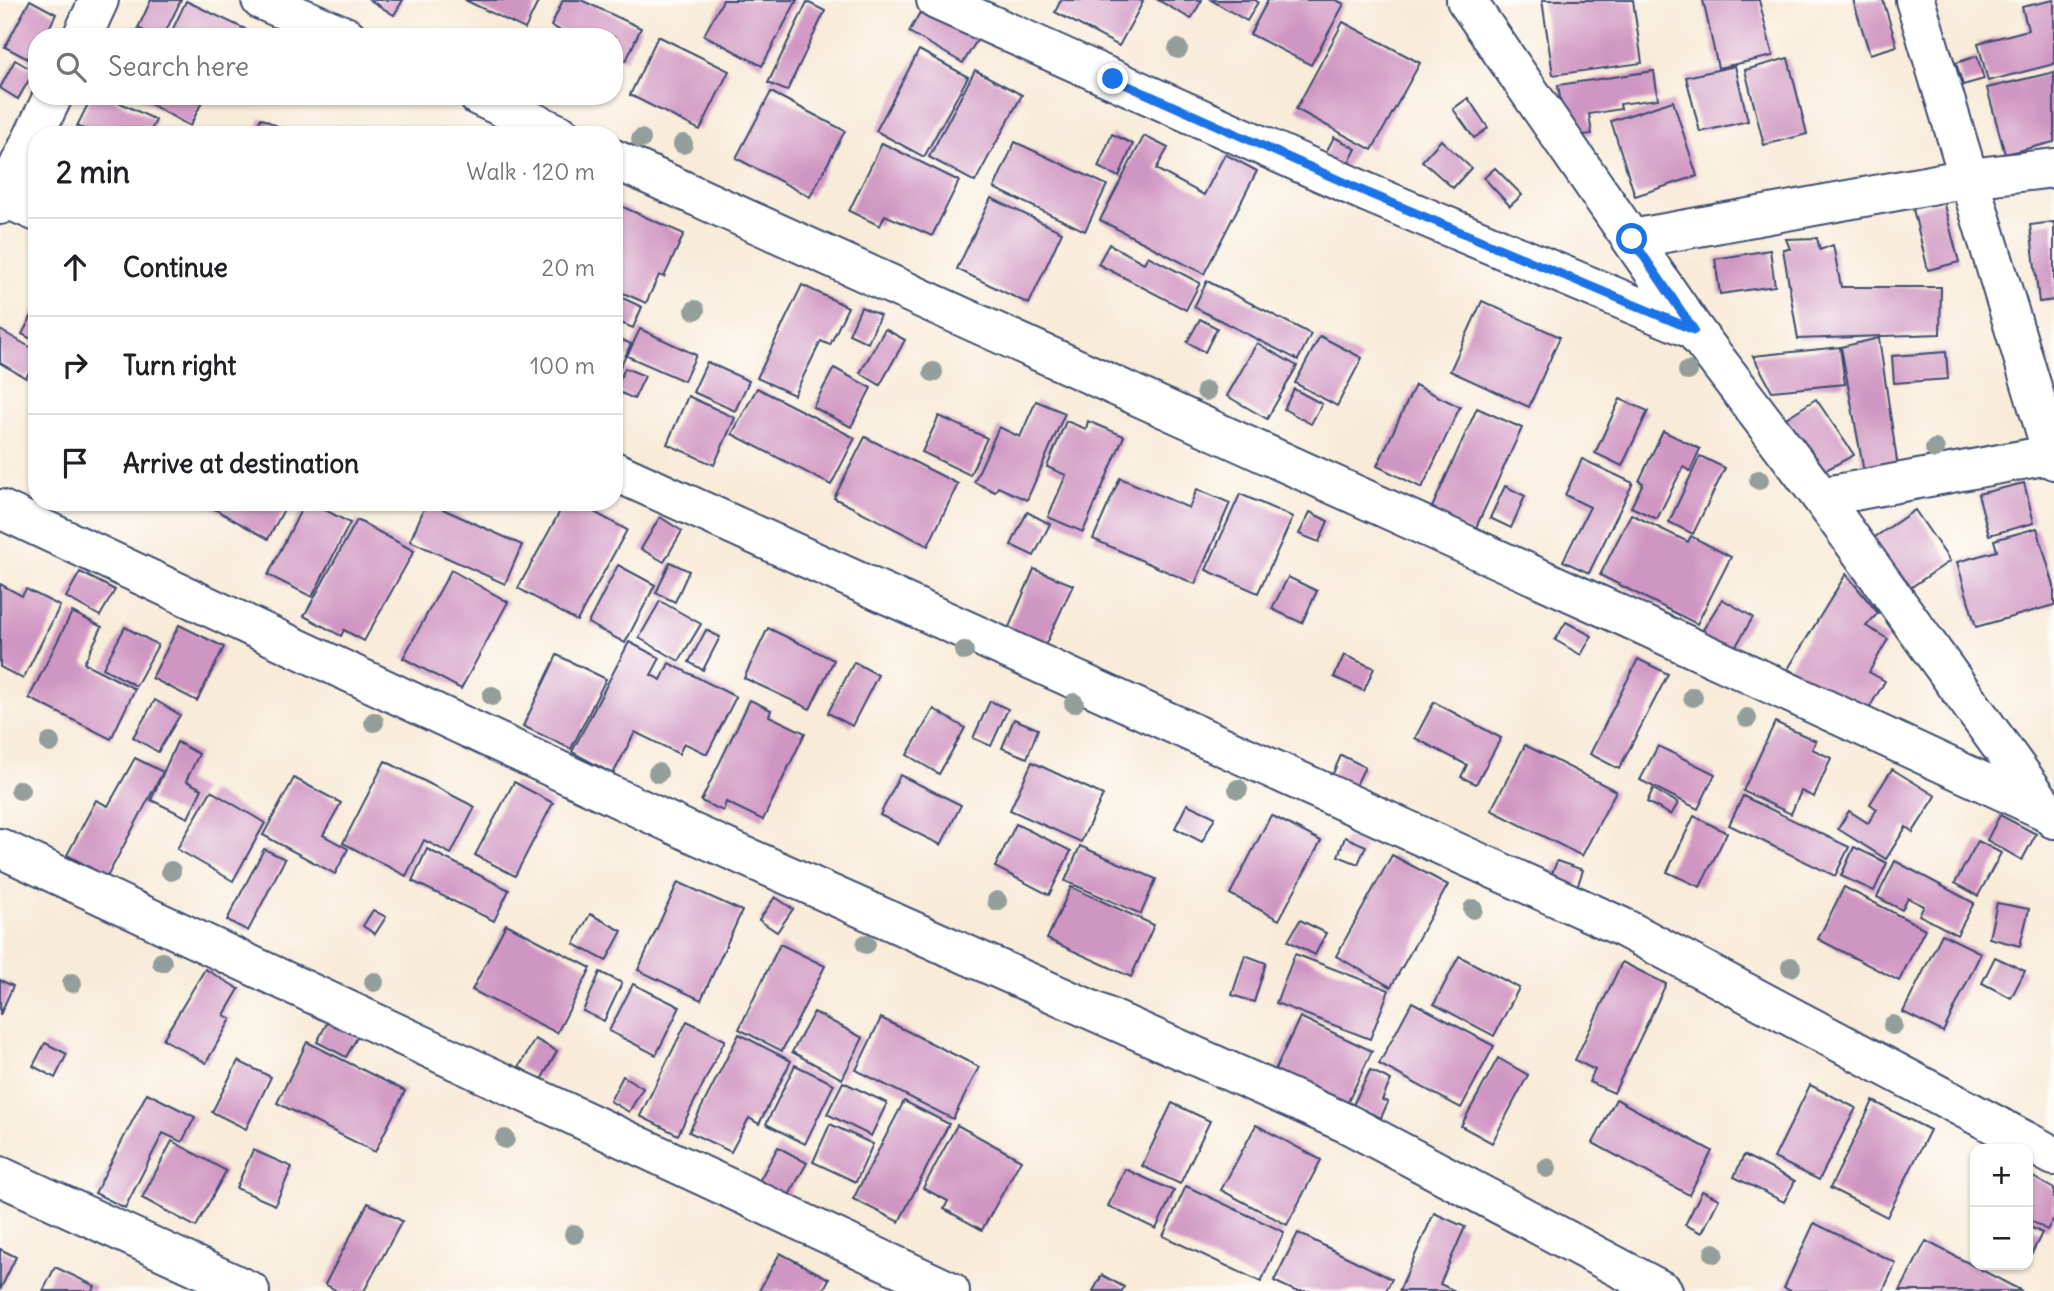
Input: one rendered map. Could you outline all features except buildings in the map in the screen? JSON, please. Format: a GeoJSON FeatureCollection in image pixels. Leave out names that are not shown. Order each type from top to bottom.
{"type":"FeatureCollection","features":[{"type":"Feature","properties":{"kind":"street"},"geometry":{"type":"LineString","coordinates":[[86,28],[100,0]]}},
{"type":"Feature","properties":{"kind":"street"},"geometry":{"type":"LineString","coordinates":[[261,0],[326,28]]}},
{"type":"Feature","properties":{"kind":"street"},"geometry":{"type":"LineString","coordinates":[[936,0],[1368,193],[1694,330]]}},
{"type":"Feature","properties":{"kind":"street"},"geometry":{"type":"LineString","coordinates":[[1466,0],[1694,330],[1821,497],[2052,814]]}},
{"type":"Feature","properties":{"kind":"street"},"geometry":{"type":"LineString","coordinates":[[1821,497],[2054,456],[1915,0]]}},
{"type":"Feature","properties":{"kind":"street"},"geometry":{"type":"LineString","coordinates":[[41,126],[49,105]]}},
{"type":"Feature","properties":{"kind":"street"},"geometry":{"type":"LineString","coordinates":[[497,105],[542,126]]}},
{"type":"Feature","properties":{"kind":"street"},"geometry":{"type":"LineString","coordinates":[[10,203],[28,158]]}},
{"type":"Feature","properties":{"kind":"street"},"geometry":{"type":"LineString","coordinates":[[623,163],[1630,619],[2052,814]]}},
{"type":"Feature","properties":{"kind":"street"},"geometry":{"type":"LineString","coordinates":[[1632,239],[1969,178],[2054,168]]}},
{"type":"Feature","properties":{"kind":"street"},"geometry":{"type":"LineString","coordinates":[[623,475],[1622,927],[2054,1156]]}},
{"type":"Feature","properties":{"kind":"street"},"geometry":{"type":"LineString","coordinates":[[0,509],[688,831],[1348,1124],[1662,1291]]}},
{"type":"Feature","properties":{"kind":"street"},"geometry":{"type":"LineString","coordinates":[[0,848],[950,1291]]}},
{"type":"Feature","properties":{"kind":"street"},"geometry":{"type":"LineString","coordinates":[[0,1175],[250,1291]]}},
{"type":"Feature","properties":{"kind":"route"},"geometry":{"type":"LineString","coordinates":[[1113,79],[1368,193],[1694,330],[1632,239]]}}]}
